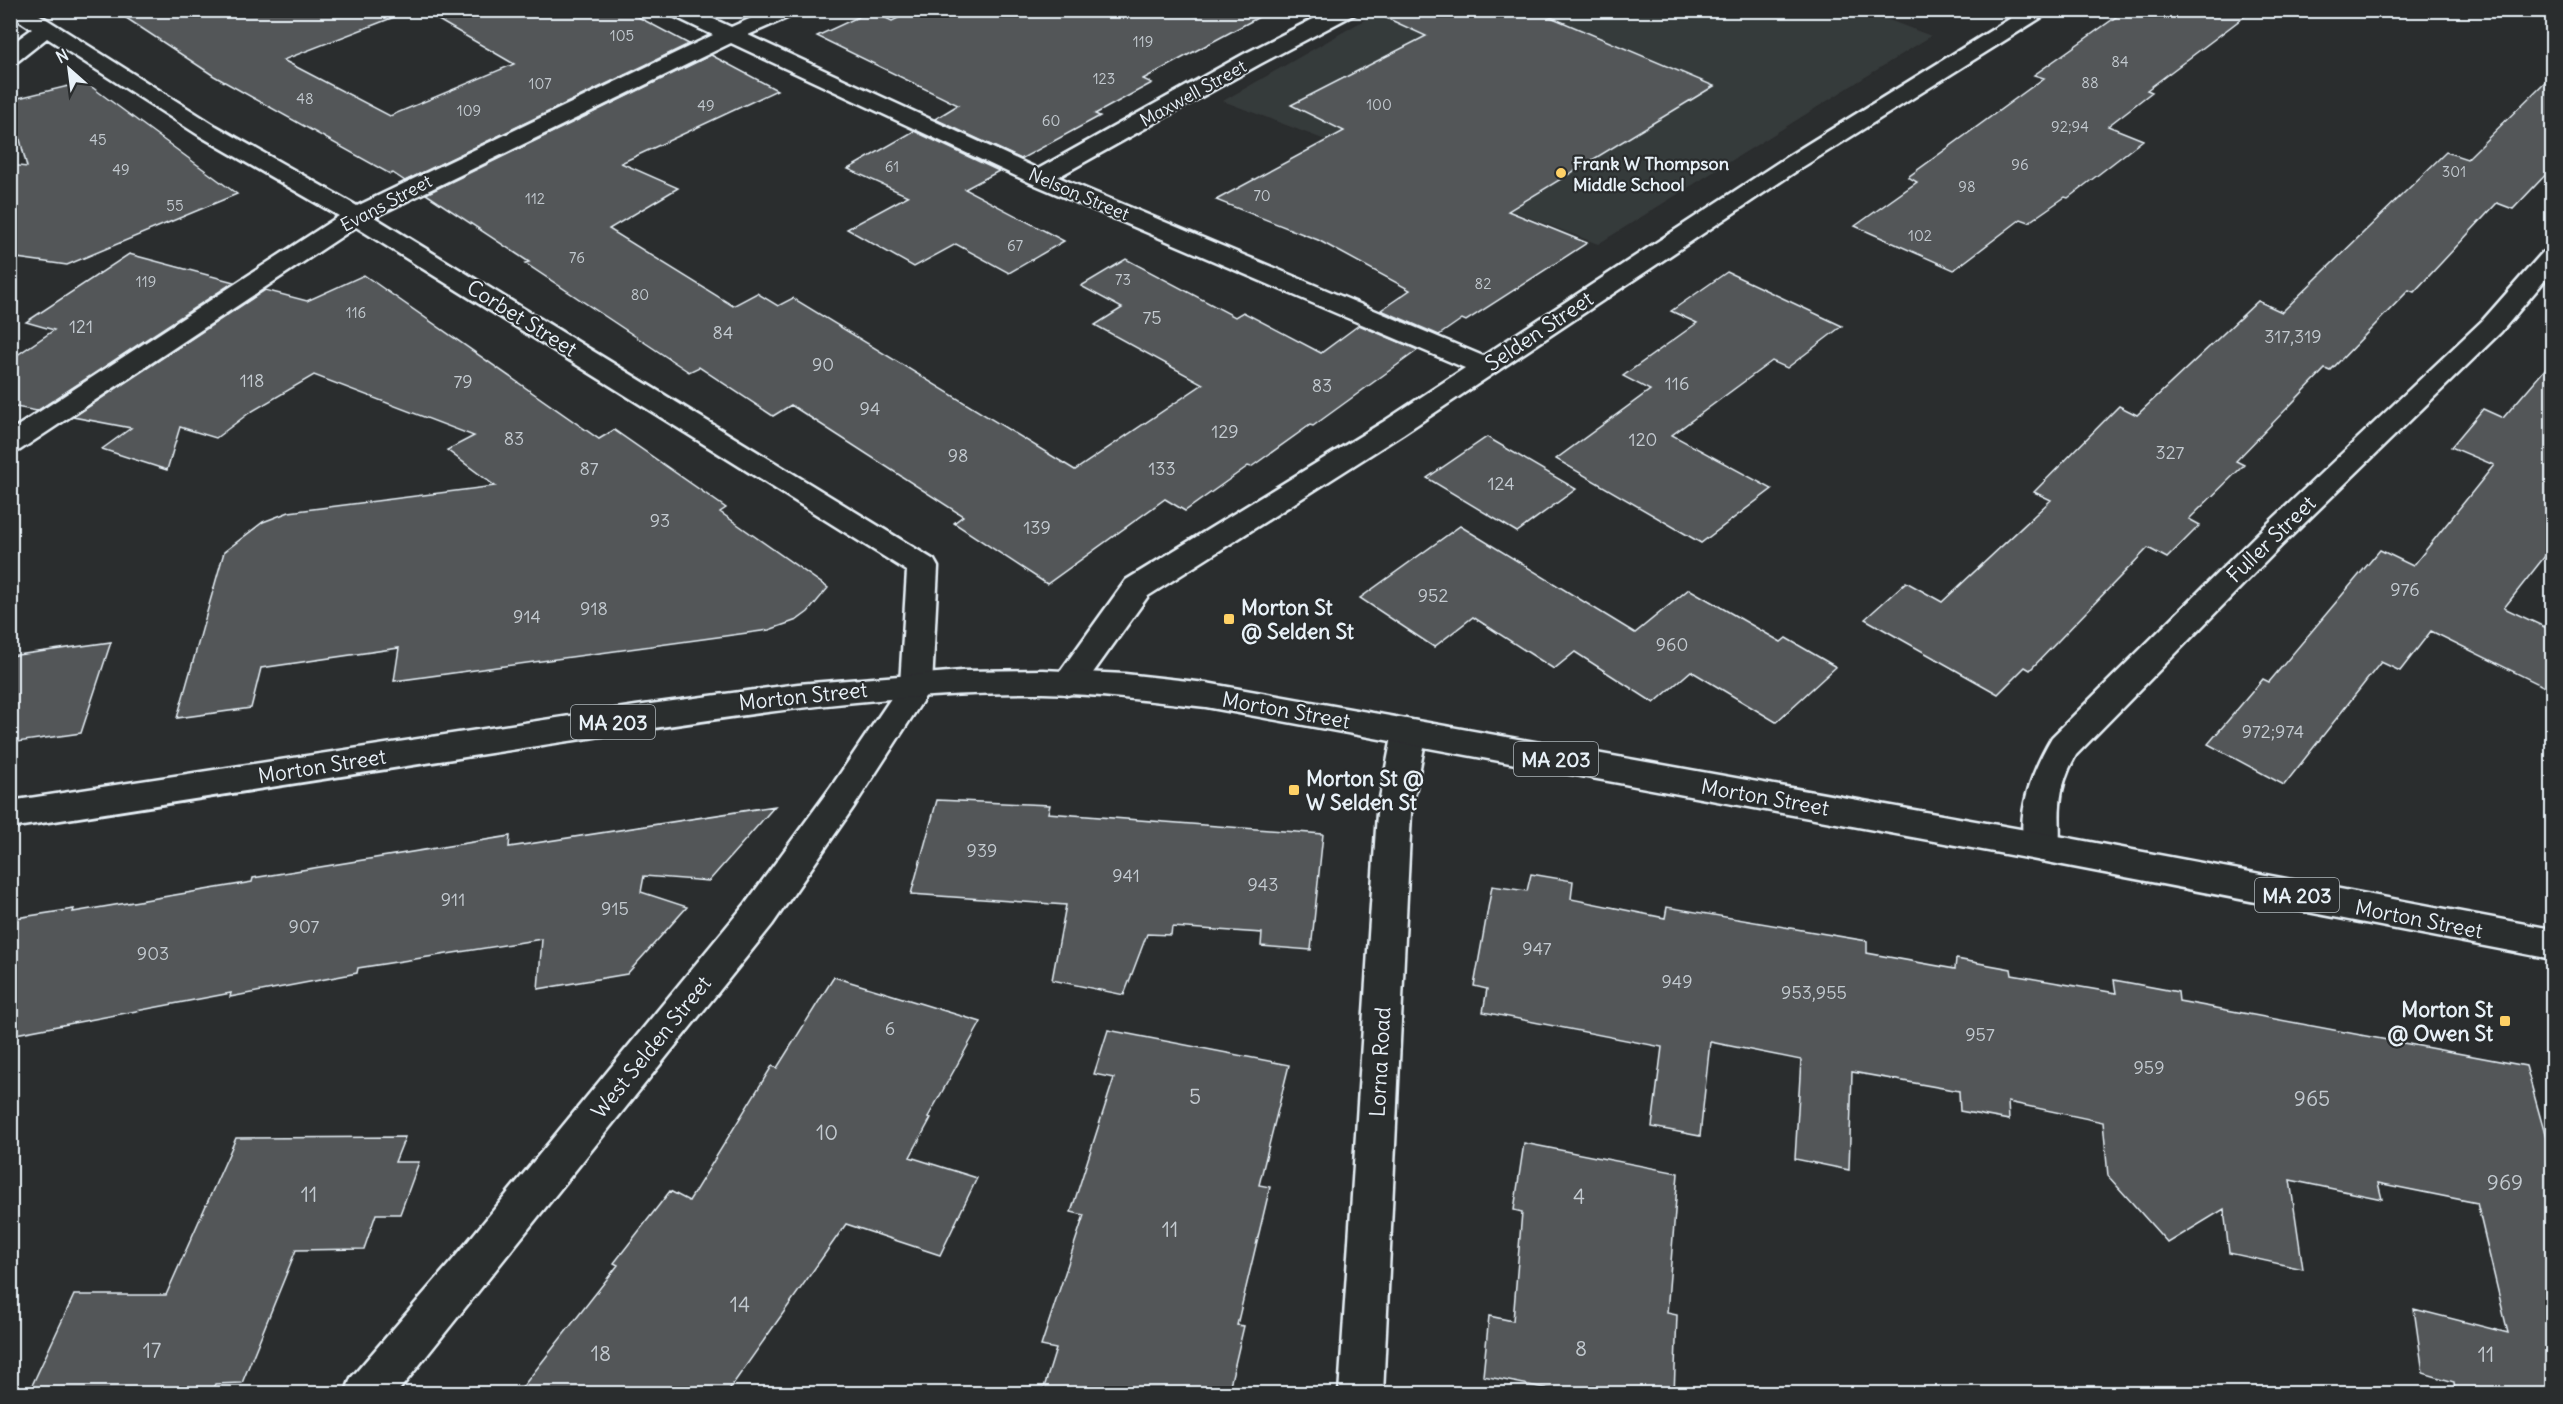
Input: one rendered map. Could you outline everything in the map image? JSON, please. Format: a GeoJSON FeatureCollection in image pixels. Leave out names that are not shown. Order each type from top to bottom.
{"type":"FeatureCollection","features":[{"type":"Feature","properties":{"kind":"main road","name":"Corbet Street"},"geometry":{"type":"LineString","coordinates":[[17,10],[208,131],[356,216],[923,567],[916,686]]}},
{"type":"Feature","properties":{"kind":"main road","name":"Nelson Street"},"geometry":{"type":"LineString","coordinates":[[676,10],[1039,178],[1486,367]]}},
{"type":"Feature","properties":{"kind":"main road","name":"Evans Street"},"geometry":{"type":"LineString","coordinates":[[10,444],[356,216],[731,35],[789,10]]}},
{"type":"Feature","properties":{"kind":"main road","name":"Maxwell Street"},"geometry":{"type":"LineString","coordinates":[[1039,178],[1233,70],[1348,10]]}},
{"type":"Feature","properties":{"kind":"main road","name":"Selden Street"},"geometry":{"type":"LineString","coordinates":[[1068,683],[1137,588],[1393,428],[1793,163],[2040,10]]}},
{"type":"Feature","properties":{"kind":"main road"},"geometry":{"type":"LineString","coordinates":[[10,56],[47,28]]}},
{"type":"Feature","properties":{"kind":"main road","name":"Fuller Street"},"geometry":{"type":"LineString","coordinates":[[2042,847],[2041,800],[2050,768],[2064,746],[2269,540],[2492,326],[2553,257]]}},
{"type":"Feature","properties":{"kind":"main road","name":"Morton Street"},"geometry":{"type":"LineString","coordinates":[[10,814],[747,701],[916,686],[989,682],[1068,683],[1181,692],[1410,732],[2042,847],[2553,944]]}},
{"type":"Feature","properties":{"kind":"main road","name":"West Selden Street"},"geometry":{"type":"LineString","coordinates":[[367,1394],[466,1276],[759,914],[843,796],[916,686]]}},
{"type":"Feature","properties":{"kind":"main road","name":"Lorna Road"},"geometry":{"type":"LineString","coordinates":[[1361,1394],[1394,813],[1410,732]]}},
{"type":"Feature","properties":{"kind":"shaded area","name":"Frank W Thompson Middle School"},"geometry":{"type":"Polygon","coordinates":[[[1380,11],[1865,11],[1931,36],[1598,244],[1223,101],[1380,11]]]}},
{"type":"Feature","properties":{"kind":"building"},"geometry":{"type":"Polygon","coordinates":[[[114,10],[401,10],[402,14],[283,60],[390,116],[514,64],[421,10],[625,10],[689,44],[405,181],[214,76],[114,10]]]}},
{"type":"Feature","properties":{"kind":"building"},"geometry":{"type":"Polygon","coordinates":[[[915,10],[1272,10],[1143,79],[1152,83],[1095,114],[1100,116],[1021,159],[935,119],[958,105],[817,36],[871,11],[892,21],[915,10]]]}},
{"type":"Feature","properties":{"kind":"building"},"geometry":{"type":"Polygon","coordinates":[[[1369,10],[1534,10],[1714,86],[1508,211],[1587,243],[1466,321],[1462,319],[1439,335],[1381,310],[1410,290],[1318,240],[1216,200],[1344,131],[1291,105],[1426,36],[1369,10]]]}},
{"type":"Feature","properties":{"kind":"building"},"geometry":{"type":"Polygon","coordinates":[[[2126,10],[2253,10],[2147,90],[2152,92],[2108,126],[2143,140],[2068,198],[2065,197],[2029,222],[2021,219],[1954,270],[1855,226],[1917,182],[1908,177],[2044,78],[2034,75],[2126,10]]]}},
{"type":"Feature","properties":{"kind":"building"},"geometry":{"type":"Polygon","coordinates":[[[711,55],[777,90],[621,163],[678,188],[609,229],[733,306],[757,293],[778,306],[793,298],[1075,470],[1203,384],[1095,325],[1122,308],[1081,286],[1126,259],[1235,317],[1243,312],[1321,353],[1359,325],[1418,350],[1313,426],[1310,425],[1251,467],[1248,466],[1185,511],[1165,499],[1047,584],[954,523],[963,516],[791,405],[773,416],[699,367],[689,372],[426,194],[711,55]]]}},
{"type":"Feature","properties":{"kind":"building"},"geometry":{"type":"Polygon","coordinates":[[[2553,74],[2553,167],[2513,209],[2497,203],[2414,292],[2409,290],[2330,371],[2325,369],[2236,461],[2244,465],[2189,519],[2200,525],[2167,558],[2148,548],[2030,670],[2025,667],[1998,694],[1865,619],[1906,582],[1942,602],[2051,500],[2034,492],[2119,406],[2137,415],[2258,301],[2282,312],[2446,152],[2467,159],[2553,74]]]}},
{"type":"Feature","properties":{"kind":"building"},"geometry":{"type":"Polygon","coordinates":[[[85,82],[237,194],[67,265],[10,257],[10,165],[27,167],[10,100],[85,82]]]}},
{"type":"Feature","properties":{"kind":"building"},"geometry":{"type":"Polygon","coordinates":[[[914,131],[999,171],[965,189],[1064,241],[1009,273],[956,244],[914,267],[847,229],[908,196],[848,169],[914,131]]]}},
{"type":"Feature","properties":{"kind":"building"},"geometry":{"type":"Polygon","coordinates":[[[129,254],[234,282],[37,411],[10,406],[10,360],[54,330],[26,322],[129,254]]]}},
{"type":"Feature","properties":{"kind":"building"},"geometry":{"type":"Polygon","coordinates":[[[1727,272],[1842,326],[1787,368],[1772,361],[1672,435],[1772,489],[1701,543],[1556,459],[1650,390],[1623,376],[1697,323],[1671,311],[1727,272]]]}},
{"type":"Feature","properties":{"kind":"building"},"geometry":{"type":"Polygon","coordinates":[[[364,275],[599,439],[614,430],[726,508],[720,512],[828,588],[808,612],[797,620],[769,630],[394,681],[399,648],[261,668],[251,708],[177,718],[224,552],[263,522],[289,512],[495,486],[447,450],[474,436],[314,375],[249,413],[216,438],[180,427],[167,470],[102,449],[131,428],[73,417],[265,290],[307,301],[364,275]]]}},
{"type":"Feature","properties":{"kind":"building"},"geometry":{"type":"Polygon","coordinates":[[[2553,360],[2553,546],[2504,608],[2553,631],[2553,691],[2431,631],[2400,671],[2381,662],[2284,785],[2208,744],[2263,679],[2269,682],[2380,550],[2413,566],[2494,465],[2451,447],[2483,409],[2503,418],[2553,360]]]}},
{"type":"Feature","properties":{"kind":"building"},"geometry":{"type":"Polygon","coordinates":[[[1487,437],[1576,489],[1517,532],[1427,478],[1487,437]]]}},
{"type":"Feature","properties":{"kind":"building"},"geometry":{"type":"Polygon","coordinates":[[[1460,526],[1635,633],[1689,589],[1781,642],[1786,638],[1836,667],[1776,722],[1691,671],[1654,703],[1575,652],[1554,669],[1473,617],[1434,647],[1360,598],[1460,526]]]}},
{"type":"Feature","properties":{"kind":"building"},"geometry":{"type":"Polygon","coordinates":[[[111,642],[81,733],[10,743],[10,656],[111,642]]]}},
{"type":"Feature","properties":{"kind":"building"},"geometry":{"type":"Polygon","coordinates":[[[937,800],[1050,805],[1048,813],[1323,834],[1311,950],[1261,946],[1262,933],[1172,927],[1171,935],[1147,934],[1124,995],[1052,980],[1066,905],[911,894],[937,800]]]}},
{"type":"Feature","properties":{"kind":"building"},"geometry":{"type":"Polygon","coordinates":[[[775,806],[709,881],[644,876],[641,892],[687,907],[627,974],[538,989],[542,939],[358,968],[357,973],[230,997],[231,993],[10,1035],[10,919],[74,909],[73,912],[252,882],[253,878],[510,836],[509,847],[775,806]]]}},
{"type":"Feature","properties":{"kind":"building"},"geometry":{"type":"Polygon","coordinates":[[[1531,874],[1573,881],[1571,899],[1665,918],[1667,907],[1867,941],[1867,953],[1955,969],[1956,959],[2011,969],[2012,975],[2116,993],[2114,980],[2178,992],[2179,1001],[2526,1066],[2553,1163],[2553,1394],[2455,1394],[2454,1382],[2423,1373],[2414,1309],[2508,1333],[2477,1203],[2378,1183],[2382,1199],[2290,1180],[2303,1269],[2229,1253],[2224,1209],[2168,1243],[2108,1176],[2103,1122],[2008,1102],[2009,1120],[1960,1111],[1959,1091],[1852,1072],[1849,1170],[1795,1159],[1801,1060],[1710,1042],[1700,1136],[1652,1127],[1662,1047],[1483,1012],[1487,989],[1474,986],[1492,886],[1527,891],[1531,874]]]}},
{"type":"Feature","properties":{"kind":"building"},"geometry":{"type":"Polygon","coordinates":[[[834,977],[981,1022],[928,1117],[931,1118],[910,1157],[977,1178],[940,1255],[846,1224],[726,1394],[517,1394],[618,1265],[614,1263],[670,1191],[689,1201],[772,1066],[777,1068],[834,977]]]}},
{"type":"Feature","properties":{"kind":"building"},"geometry":{"type":"Polygon","coordinates":[[[1108,1030],[1289,1065],[1259,1185],[1270,1187],[1237,1325],[1244,1326],[1228,1394],[1042,1394],[1056,1349],[1041,1346],[1084,1215],[1071,1212],[1114,1078],[1094,1074],[1108,1030]]]}},
{"type":"Feature","properties":{"kind":"building"},"geometry":{"type":"Polygon","coordinates":[[[405,1137],[395,1162],[419,1162],[400,1214],[376,1214],[364,1249],[296,1250],[242,1383],[215,1384],[212,1394],[28,1394],[74,1295],[166,1295],[236,1138],[405,1137]]]}},
{"type":"Feature","properties":{"kind":"building"},"geometry":{"type":"Polygon","coordinates":[[[1524,1143],[1678,1173],[1667,1313],[1677,1315],[1674,1394],[1575,1394],[1483,1376],[1489,1316],[1513,1321],[1522,1212],[1514,1210],[1524,1143]]]}},
{"type":"Feature","properties":{"kind":"place","name":"Frank W Thompson Middle School"},"geometry":{"type":"Point","coordinates":[1561,173]}},
{"type":"Feature","properties":{"kind":"place","name":"Morton St @ Selden St"},"geometry":{"type":"Point","coordinates":[1229,619]}},
{"type":"Feature","properties":{"kind":"place","name":"Morton St @ W Selden St"},"geometry":{"type":"Point","coordinates":[1294,790]}},
{"type":"Feature","properties":{"kind":"place","name":"Morton St @ Owen St"},"geometry":{"type":"Point","coordinates":[2505,1021]}}]}
